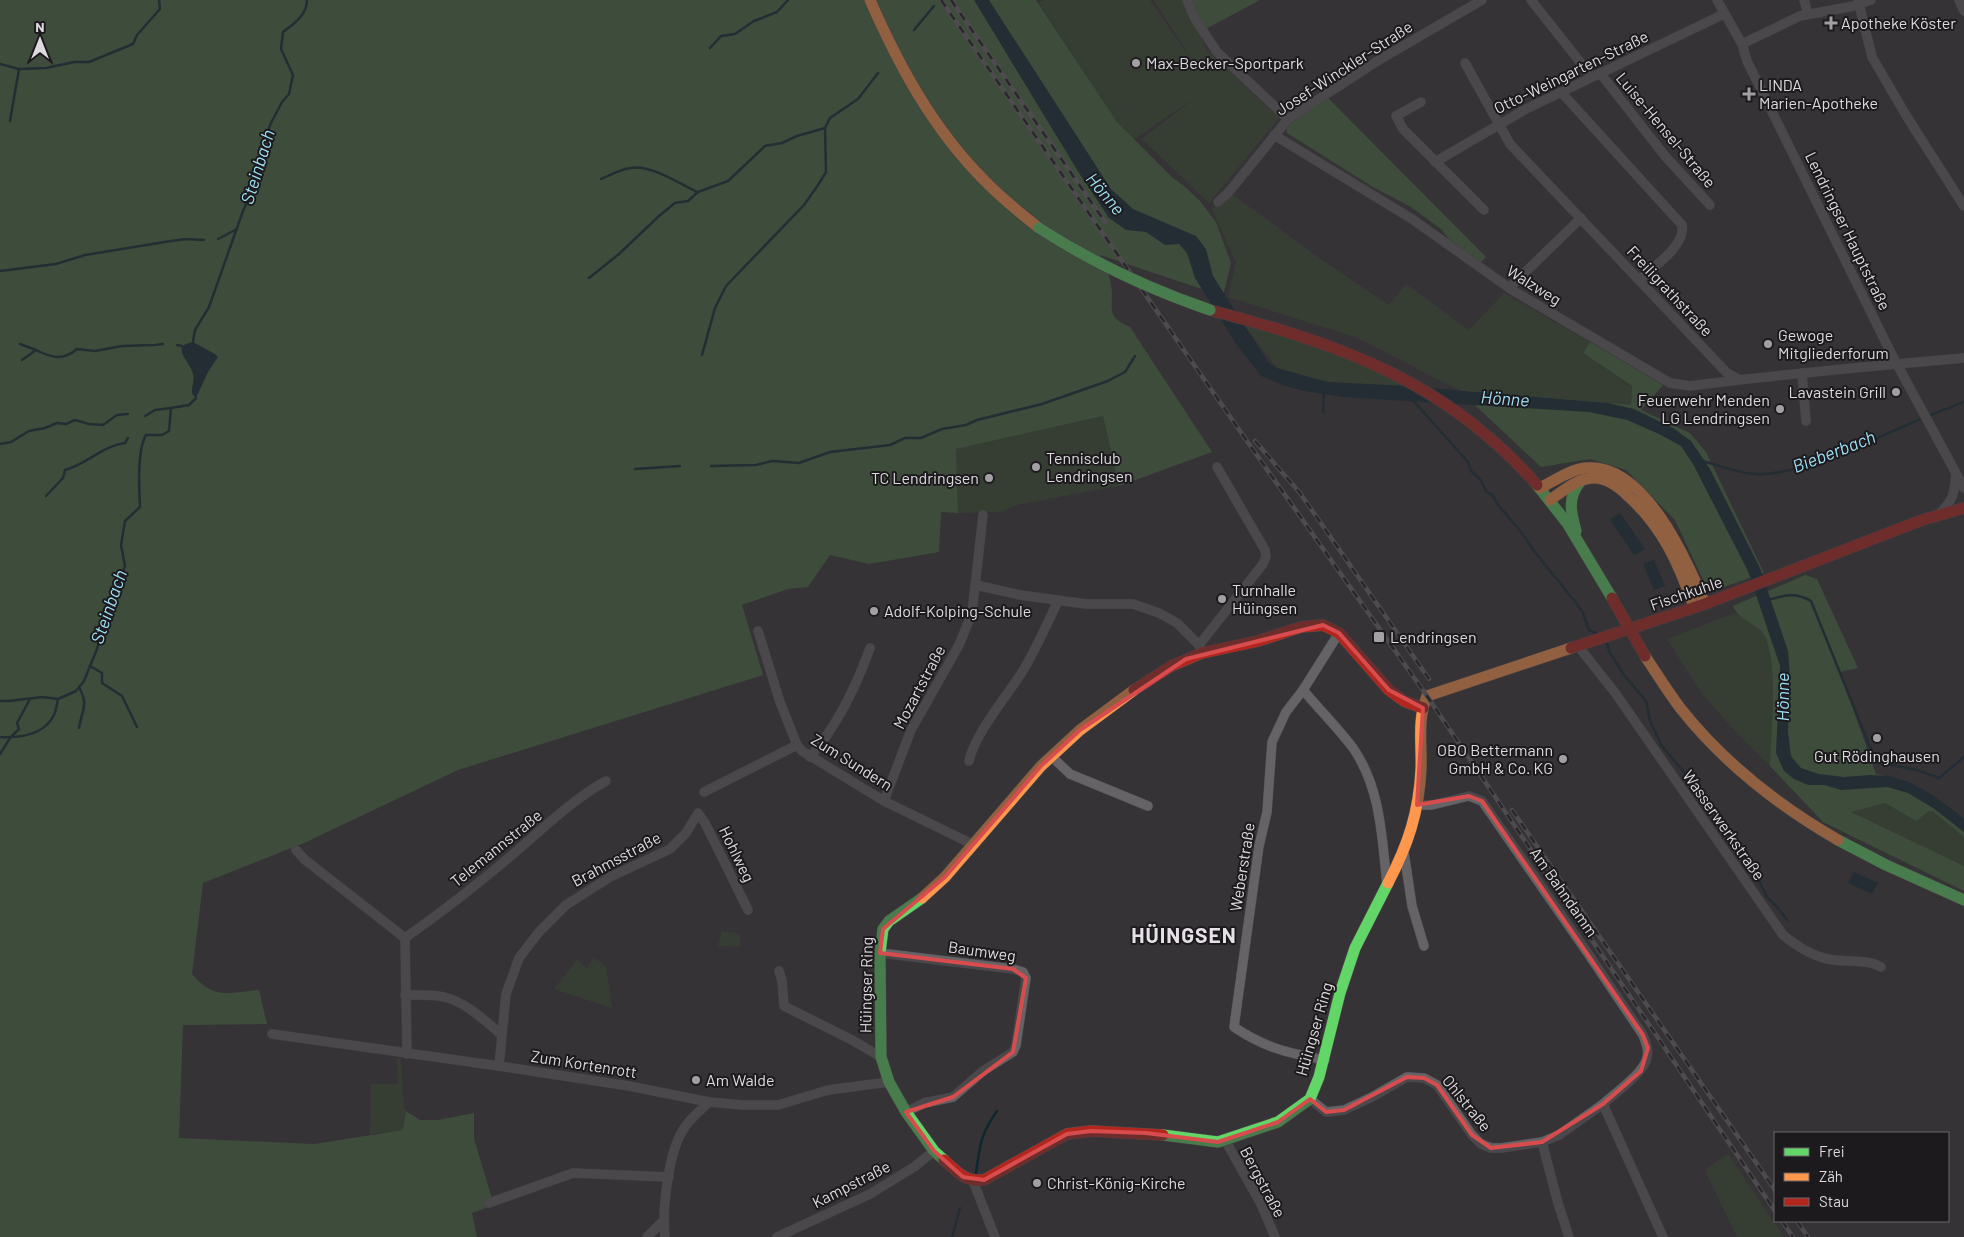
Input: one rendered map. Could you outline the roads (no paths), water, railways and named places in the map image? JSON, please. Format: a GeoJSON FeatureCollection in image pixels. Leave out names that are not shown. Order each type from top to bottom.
{"type":"FeatureCollection","features":[{"type":"Feature","properties":{"kind":"main road"},"geometry":{"type":"LineString","coordinates":[[870,0],[899,65],[935,122],[956,150],[1016,210],[1039,228],[1094,263],[1160,292],[1210,310],[1282,329],[1327,344],[1393,372],[1444,401],[1524,469],[1550,500],[1579,541],[1645,656],[1686,715],[1737,768],[1759,787],[1816,827],[1861,852],[1964,900]]}},
{"type":"Feature","properties":{"kind":"main road"},"geometry":{"type":"LineString","coordinates":[[1540,488],[1585,468],[1605,469],[1622,478],[1645,498],[1668,527],[1685,557],[1699,605]]}},
{"type":"Feature","properties":{"kind":"main road"},"geometry":{"type":"LineString","coordinates":[[1550,500],[1588,479],[1603,479],[1620,488],[1656,525],[1671,548],[1699,605]]}},
{"type":"Feature","properties":{"kind":"main road"},"geometry":{"type":"LineString","coordinates":[[1579,541],[1570,506],[1571,493],[1580,482]]}},
{"type":"Feature","properties":{"kind":"main road","name":"Fischkuhle"},"geometry":{"type":"LineString","coordinates":[[1423,708],[1427,696],[1432,693],[1620,633],[1727,596],[1938,515],[1964,508]]}},
{"type":"Feature","properties":{"kind":"main road","name":"Hüingser Ring"},"geometry":{"type":"LineString","coordinates":[[1323,624],[1339,633],[1389,690],[1404,701],[1423,708],[1421,773],[1410,835],[1404,852],[1354,948],[1340,994],[1325,1060],[1310,1098],[1278,1122],[1224,1140],[1211,1142],[1132,1132],[1091,1131],[1067,1134],[984,1180],[973,1181],[962,1178],[934,1151],[906,1112],[889,1082],[881,1057],[880,953],[883,929],[889,921],[931,891],[945,877],[1051,756],[1080,730],[1170,666],[1200,649],[1258,641],[1301,627],[1323,624]]}},
{"type":"Feature","properties":{"kind":"street"},"geometry":{"type":"LineString","coordinates":[[1187,0],[1195,18],[1217,52],[1288,119]]}},
{"type":"Feature","properties":{"kind":"street","name":"Josef-Winckler-Straße"},"geometry":{"type":"LineString","coordinates":[[1218,202],[1228,193],[1288,119],[1379,60],[1482,0]]}},
{"type":"Feature","properties":{"kind":"street","name":"Luise-Hensel-Straße"},"geometry":{"type":"LineString","coordinates":[[1531,0],[1665,156],[1710,205]]}},
{"type":"Feature","properties":{"kind":"street","name":"Lendringser Hauptstraße"},"geometry":{"type":"LineString","coordinates":[[1716,0],[1742,44],[1747,61],[1897,364],[1964,488]]}},
{"type":"Feature","properties":{"kind":"street"},"geometry":{"type":"LineString","coordinates":[[1804,0],[1808,14]]}},
{"type":"Feature","properties":{"kind":"street"},"geometry":{"type":"LineString","coordinates":[[1742,44],[1808,14],[1871,0]]}},
{"type":"Feature","properties":{"kind":"street"},"geometry":{"type":"LineString","coordinates":[[1959,0],[1964,11]]}},
{"type":"Feature","properties":{"kind":"street"},"geometry":{"type":"LineString","coordinates":[[1859,2],[1872,57],[1908,117],[1961,194],[1964,206]]}},
{"type":"Feature","properties":{"kind":"street","name":"Otto-Weingarten-Straße"},"geometry":{"type":"LineString","coordinates":[[1435,162],[1500,123],[1724,14]]}},
{"type":"Feature","properties":{"kind":"street","name":"Freiligrathstraße"},"geometry":{"type":"LineString","coordinates":[[1465,63],[1510,144],[1727,373],[1741,379]]}},
{"type":"Feature","properties":{"kind":"street"},"geometry":{"type":"LineString","coordinates":[[1561,92],[1682,226],[1683,231],[1680,242],[1639,280]]}},
{"type":"Feature","properties":{"kind":"street"},"geometry":{"type":"LineString","coordinates":[[1421,102],[1396,116],[1403,129],[1484,210]]}},
{"type":"Feature","properties":{"kind":"street","name":"Walzweg"},"geometry":{"type":"LineString","coordinates":[[1274,134],[1412,219],[1509,288],[1670,383],[1690,386],[1880,364],[1964,358]]}},
{"type":"Feature","properties":{"kind":"street"},"geometry":{"type":"LineString","coordinates":[[1509,288],[1581,218]]}},
{"type":"Feature","properties":{"kind":"street"},"geometry":{"type":"LineString","coordinates":[[1802,373],[1806,421]]}},
{"type":"Feature","properties":{"kind":"street"},"geometry":{"type":"LineString","coordinates":[[976,585],[1058,601],[1108,605],[1133,604],[1160,613],[1177,622],[1200,649],[1266,556],[1265,550],[1217,466]]}},
{"type":"Feature","properties":{"kind":"street"},"geometry":{"type":"LineString","coordinates":[[1938,515],[1949,505],[1954,496],[1956,474]]}},
{"type":"Feature","properties":{"kind":"street","name":"Mozartstraße"},"geometry":{"type":"LineString","coordinates":[[884,801],[911,730],[959,645],[972,613],[983,515]]}},
{"type":"Feature","properties":{"kind":"street"},"geometry":{"type":"LineString","coordinates":[[969,761],[974,745],[1024,669],[1058,601]]}},
{"type":"Feature","properties":{"kind":"street","name":"Zum Sundern"},"geometry":{"type":"LineString","coordinates":[[758,631],[780,702],[797,744],[810,757],[884,801],[972,844]]}},
{"type":"Feature","properties":{"kind":"street","name":"Weberstraße"},"geometry":{"type":"LineString","coordinates":[[1325,1060],[1277,1050],[1255,1041],[1234,1027],[1259,846],[1267,812],[1272,742],[1286,712],[1303,690],[1339,633]]}},
{"type":"Feature","properties":{"kind":"street","name":"Wasserwerkstraße"},"geometry":{"type":"LineString","coordinates":[[1584,644],[1616,694],[1783,935],[1806,952],[1828,959],[1874,963],[1881,967]]}},
{"type":"Feature","properties":{"kind":"street"},"geometry":{"type":"LineString","coordinates":[[810,757],[820,745],[840,713],[860,676],[870,648]]}},
{"type":"Feature","properties":{"kind":"street"},"geometry":{"type":"LineString","coordinates":[[1303,690],[1353,748],[1367,774],[1378,811],[1387,886]]}},
{"type":"Feature","properties":{"kind":"street"},"geometry":{"type":"LineString","coordinates":[[704,792],[797,744]]}},
{"type":"Feature","properties":{"kind":"street"},"geometry":{"type":"LineString","coordinates":[[1051,756],[1070,774],[1148,806]]}},
{"type":"Feature","properties":{"kind":"street","name":"Telemannstraße"},"geometry":{"type":"LineString","coordinates":[[406,938],[503,863],[553,820],[597,786],[606,782]]}},
{"type":"Feature","properties":{"kind":"street","name":"Am Bahndamm"},"geometry":{"type":"LineString","coordinates":[[1417,804],[1432,805],[1469,796],[1485,804],[1643,1035],[1648,1048],[1647,1060]]}},
{"type":"Feature","properties":{"kind":"street","name":"Hohlweg"},"geometry":{"type":"LineString","coordinates":[[698,813],[705,822],[748,910]]}},
{"type":"Feature","properties":{"kind":"street","name":"Brahmsstraße"},"geometry":{"type":"LineString","coordinates":[[499,1066],[506,994],[519,958],[556,915],[578,896],[610,876],[670,849],[686,833],[698,813]]}},
{"type":"Feature","properties":{"kind":"street"},"geometry":{"type":"LineString","coordinates":[[296,850],[304,859],[406,938],[405,995],[408,1054]]}},
{"type":"Feature","properties":{"kind":"street","name":"Hüingser Ring"},"geometry":{"type":"LineString","coordinates":[[1404,852],[1412,906],[1424,946]]}},
{"type":"Feature","properties":{"kind":"street","name":"Baumweg"},"geometry":{"type":"LineString","coordinates":[[880,953],[1006,968],[1022,972],[1026,978],[1016,1046],[1013,1052],[983,1071],[953,1097],[924,1103],[906,1112]]}},
{"type":"Feature","properties":{"kind":"street"},"geometry":{"type":"LineString","coordinates":[[779,971],[782,981],[784,1006],[852,1040],[881,1057]]}},
{"type":"Feature","properties":{"kind":"street"},"geometry":{"type":"LineString","coordinates":[[405,995],[444,996],[466,1007],[502,1035]]}},
{"type":"Feature","properties":{"kind":"street","name":"Zum Kortenrott"},"geometry":{"type":"LineString","coordinates":[[272,1034],[499,1066],[639,1088],[709,1102],[742,1105],[778,1105],[828,1090],[889,1082]]}},
{"type":"Feature","properties":{"kind":"street","name":"Ohlstraße"},"geometry":{"type":"LineString","coordinates":[[1310,1098],[1326,1112],[1344,1110],[1372,1098],[1407,1077],[1424,1078],[1437,1085],[1472,1135],[1481,1144],[1491,1148],[1500,1148],[1542,1142],[1558,1135],[1604,1104],[1641,1070],[1647,1060]]}},
{"type":"Feature","properties":{"kind":"street"},"geometry":{"type":"LineString","coordinates":[[666,1237],[664,1220],[669,1178],[677,1142],[682,1130],[709,1102]]}},
{"type":"Feature","properties":{"kind":"street"},"geometry":{"type":"LineString","coordinates":[[1604,1104],[1663,1237]]}},
{"type":"Feature","properties":{"kind":"street","name":"Bergstraße"},"geometry":{"type":"LineString","coordinates":[[1224,1140],[1261,1204],[1275,1237]]}},
{"type":"Feature","properties":{"kind":"street"},"geometry":{"type":"LineString","coordinates":[[1542,1142],[1569,1237]]}},
{"type":"Feature","properties":{"kind":"street","name":"Kampstraße"},"geometry":{"type":"LineString","coordinates":[[777,1237],[870,1194],[914,1167],[934,1151]]}},
{"type":"Feature","properties":{"kind":"street"},"geometry":{"type":"LineString","coordinates":[[490,1202],[573,1173],[669,1178]]}},
{"type":"Feature","properties":{"kind":"street"},"geometry":{"type":"LineString","coordinates":[[973,1181],[995,1237]]}},
{"type":"Feature","properties":{"kind":"street"},"geometry":{"type":"LineString","coordinates":[[647,1237],[664,1220]]}},
{"type":"Feature","properties":{"kind":"water","name":"Hönne"},"geometry":{"type":"Polygon","coordinates":[[[974,0],[989,0],[1111,189],[1133,209],[1196,236],[1206,249],[1213,276],[1268,362],[1277,368],[1327,382],[1407,386],[1608,403],[1634,409],[1673,428],[1691,441],[1710,469],[1760,568],[1788,651],[1790,678],[1788,732],[1791,756],[1801,768],[1819,774],[1844,777],[1888,776],[1907,781],[1930,793],[1964,818],[1964,832],[1933,808],[1908,793],[1887,787],[1841,790],[1824,785],[1808,785],[1794,779],[1784,771],[1776,753],[1780,666],[1748,571],[1693,464],[1681,446],[1627,420],[1589,412],[1343,397],[1304,391],[1285,386],[1261,376],[1236,344],[1195,278],[1187,253],[1179,244],[1165,245],[1146,232],[1126,230],[1109,218],[1079,173],[974,0]]]}},
{"type":"Feature","properties":{"kind":"water"},"geometry":{"type":"Polygon","coordinates":[[[193,342],[218,357],[208,372],[196,398],[192,394],[193,374],[182,350],[182,347],[186,344],[193,342]]]}},
{"type":"Feature","properties":{"kind":"water"},"geometry":{"type":"Polygon","coordinates":[[[1620,513],[1645,549],[1634,555],[1610,520],[1620,513]]]}},
{"type":"Feature","properties":{"kind":"water"},"geometry":{"type":"Polygon","coordinates":[[[1654,560],[1665,586],[1654,590],[1643,564],[1654,560]]]}},
{"type":"Feature","properties":{"kind":"water"},"geometry":{"type":"Polygon","coordinates":[[[1854,872],[1878,883],[1872,894],[1848,883],[1854,872]]]}},
{"type":"Feature","properties":{"kind":"waterway"},"geometry":{"type":"LineString","coordinates":[[0,64],[19,69],[46,68],[74,62],[89,62],[133,44],[137,35],[160,9],[159,0]]}},
{"type":"Feature","properties":{"kind":"waterway","name":"Steinbach"},"geometry":{"type":"LineString","coordinates":[[193,342],[195,330],[209,307],[243,211],[257,180],[263,143],[282,102],[289,94],[293,75],[281,49],[283,32],[302,15],[307,0]]}},
{"type":"Feature","properties":{"kind":"waterway"},"geometry":{"type":"LineString","coordinates":[[710,48],[721,36],[735,34],[754,21],[777,12],[788,0]]}},
{"type":"Feature","properties":{"kind":"waterway"},"geometry":{"type":"LineString","coordinates":[[914,30],[934,6]]}},
{"type":"Feature","properties":{"kind":"waterway"},"geometry":{"type":"LineString","coordinates":[[10,121],[19,69]]}},
{"type":"Feature","properties":{"kind":"waterway"},"geometry":{"type":"LineString","coordinates":[[589,278],[619,254],[675,203],[688,201],[698,192],[728,181],[765,146],[782,143],[797,136],[825,128],[830,118],[858,99],[878,73]]}},
{"type":"Feature","properties":{"kind":"waterway"},"geometry":{"type":"LineString","coordinates":[[702,355],[715,308],[726,286],[804,205],[826,172],[825,128]]}},
{"type":"Feature","properties":{"kind":"waterway"},"geometry":{"type":"LineString","coordinates":[[601,179],[631,168],[647,169],[697,192]]}},
{"type":"Feature","properties":{"kind":"waterway"},"geometry":{"type":"LineString","coordinates":[[218,239],[237,229]]}},
{"type":"Feature","properties":{"kind":"waterway"},"geometry":{"type":"LineString","coordinates":[[0,271],[56,264],[85,255],[171,241],[186,239],[204,240]]}},
{"type":"Feature","properties":{"kind":"waterway"},"geometry":{"type":"LineString","coordinates":[[20,344],[36,350]]}},
{"type":"Feature","properties":{"kind":"waterway"},"geometry":{"type":"LineString","coordinates":[[22,360],[36,350],[47,355],[62,357],[77,349],[95,351],[122,346],[163,344]]}},
{"type":"Feature","properties":{"kind":"waterway"},"geometry":{"type":"LineString","coordinates":[[177,345],[182,346]]}},
{"type":"Feature","properties":{"kind":"waterway"},"geometry":{"type":"LineString","coordinates":[[711,466],[756,465],[772,461],[799,463],[830,452],[890,445],[905,438],[921,438],[942,429],[966,425],[977,420],[1042,404],[1108,381],[1125,372],[1135,356]]}},
{"type":"Feature","properties":{"kind":"waterway"},"geometry":{"type":"LineString","coordinates":[[1323,412],[1324,391]]}},
{"type":"Feature","properties":{"kind":"waterway"},"geometry":{"type":"LineString","coordinates":[[1410,397],[1468,462],[1471,471],[1480,479],[1486,491],[1492,495],[1577,604],[1583,613],[1589,630],[1600,635]]}},
{"type":"Feature","properties":{"kind":"waterway","name":"Steinbach"},"geometry":{"type":"LineString","coordinates":[[0,701],[42,697],[58,699],[76,691],[84,681],[125,566],[121,545],[125,521],[140,507],[139,469],[143,442],[146,435],[162,435],[169,431],[171,408],[189,405],[196,398]]}},
{"type":"Feature","properties":{"kind":"waterway","name":"Bieberbach"},"geometry":{"type":"LineString","coordinates":[[1928,416],[1964,402]]}},
{"type":"Feature","properties":{"kind":"waterway"},"geometry":{"type":"LineString","coordinates":[[145,416],[155,410],[171,408]]}},
{"type":"Feature","properties":{"kind":"waterway"},"geometry":{"type":"LineString","coordinates":[[0,444],[11,442],[29,431],[45,428],[57,423],[66,424],[75,420],[103,425],[117,415],[128,414]]}},
{"type":"Feature","properties":{"kind":"waterway","name":"Bieberbach"},"geometry":{"type":"LineString","coordinates":[[1703,461],[1755,474],[1794,469],[1840,454],[1923,418]]}},
{"type":"Feature","properties":{"kind":"waterway"},"geometry":{"type":"LineString","coordinates":[[46,496],[63,478],[65,470],[80,464],[102,451],[125,443],[128,438]]}},
{"type":"Feature","properties":{"kind":"waterway"},"geometry":{"type":"LineString","coordinates":[[635,469],[680,466]]}},
{"type":"Feature","properties":{"kind":"waterway"},"geometry":{"type":"LineString","coordinates":[[1768,600],[1795,595],[1811,601],[1876,762],[1917,770],[1939,778],[1964,757]]}},
{"type":"Feature","properties":{"kind":"waterway"},"geometry":{"type":"LineString","coordinates":[[1606,641],[1610,653],[1624,675],[1646,701],[1650,721],[1662,746],[1687,776],[1705,808],[1727,831],[1735,849],[1754,871],[1767,897],[1787,920]]}},
{"type":"Feature","properties":{"kind":"waterway"},"geometry":{"type":"LineString","coordinates":[[90,666],[102,673],[102,683],[122,696],[137,727]]}},
{"type":"Feature","properties":{"kind":"waterway"},"geometry":{"type":"LineString","coordinates":[[79,687],[84,699],[84,708],[79,728]]}},
{"type":"Feature","properties":{"kind":"waterway"},"geometry":{"type":"LineString","coordinates":[[0,754],[10,738],[19,729],[17,723],[30,699]]}},
{"type":"Feature","properties":{"kind":"waterway"},"geometry":{"type":"LineString","coordinates":[[0,737],[23,736],[38,731],[50,722],[58,699]]}},
{"type":"Feature","properties":{"kind":"waterway"},"geometry":{"type":"LineString","coordinates":[[976,1173],[982,1140],[987,1127],[997,1111]]}},
{"type":"Feature","properties":{"kind":"waterway"},"geometry":{"type":"LineString","coordinates":[[952,1237],[960,1208]]}},
{"type":"Feature","properties":{"kind":"railway"},"geometry":{"type":"LineString","coordinates":[[941,0],[1249,444],[1427,696],[1774,1210]]}},
{"type":"Feature","properties":{"kind":"railway"},"geometry":{"type":"LineString","coordinates":[[951,0],[1105,222]]}},
{"type":"Feature","properties":{"kind":"railway"},"geometry":{"type":"LineString","coordinates":[[1255,441],[1300,493],[1429,679]]}},
{"type":"Feature","properties":{"kind":"railway"},"geometry":{"type":"LineString","coordinates":[[1512,810],[1774,1189]]}},
{"type":"Feature","properties":{"kind":"railway"},"geometry":{"type":"LineString","coordinates":[[1783,1222],[1793,1237]]}},
{"type":"Feature","properties":{"kind":"railway"},"geometry":{"type":"LineString","coordinates":[[1798,1222],[1808,1237]]}},
{"type":"Feature","properties":{"kind":"place","name":"Apotheke Köster"},"geometry":{"type":"Point","coordinates":[1831,23]}},
{"type":"Feature","properties":{"kind":"place","name":"Max-Becker-Sportpark"},"geometry":{"type":"Point","coordinates":[1136,63]}},
{"type":"Feature","properties":{"kind":"place","name":"LINDA Marien-Apotheke"},"geometry":{"type":"Point","coordinates":[1749,94]}},
{"type":"Feature","properties":{"kind":"place","name":"Gewoge Mitgliederforum"},"geometry":{"type":"Point","coordinates":[1768,344]}},
{"type":"Feature","properties":{"kind":"place","name":"Lavastein Grill"},"geometry":{"type":"Point","coordinates":[1896,392]}},
{"type":"Feature","properties":{"kind":"place","name":"Feuerwehr Menden LG Lendringsen"},"geometry":{"type":"Point","coordinates":[1780,409]}},
{"type":"Feature","properties":{"kind":"place","name":"Tennisclub Lendringsen"},"geometry":{"type":"Point","coordinates":[1036,467]}},
{"type":"Feature","properties":{"kind":"place","name":"TC Lendringsen"},"geometry":{"type":"Point","coordinates":[989,478]}},
{"type":"Feature","properties":{"kind":"place","name":"Turnhalle Hüingsen"},"geometry":{"type":"Point","coordinates":[1222,599]}},
{"type":"Feature","properties":{"kind":"place","name":"Adolf-Kolping-Schule"},"geometry":{"type":"Point","coordinates":[874,611]}},
{"type":"Feature","properties":{"kind":"place","name":"Lendringsen"},"geometry":{"type":"Point","coordinates":[1379,637]}},
{"type":"Feature","properties":{"kind":"place","name":"Gut Rödinghausen"},"geometry":{"type":"Point","coordinates":[1877,738]}},
{"type":"Feature","properties":{"kind":"place","name":"OBO Bettermann GmbH & Co. KG"},"geometry":{"type":"Point","coordinates":[1563,759]}},
{"type":"Feature","properties":{"kind":"place","name":"Am Walde"},"geometry":{"type":"Point","coordinates":[696,1080]}},
{"type":"Feature","properties":{"kind":"place","name":"Christ-König-Kirche"},"geometry":{"type":"Point","coordinates":[1037,1183]}},
{"type":"Feature","properties":{"kind":"district","name":"HÜINGSEN"},"geometry":{"type":"Point","coordinates":[1184,936]}}]}
